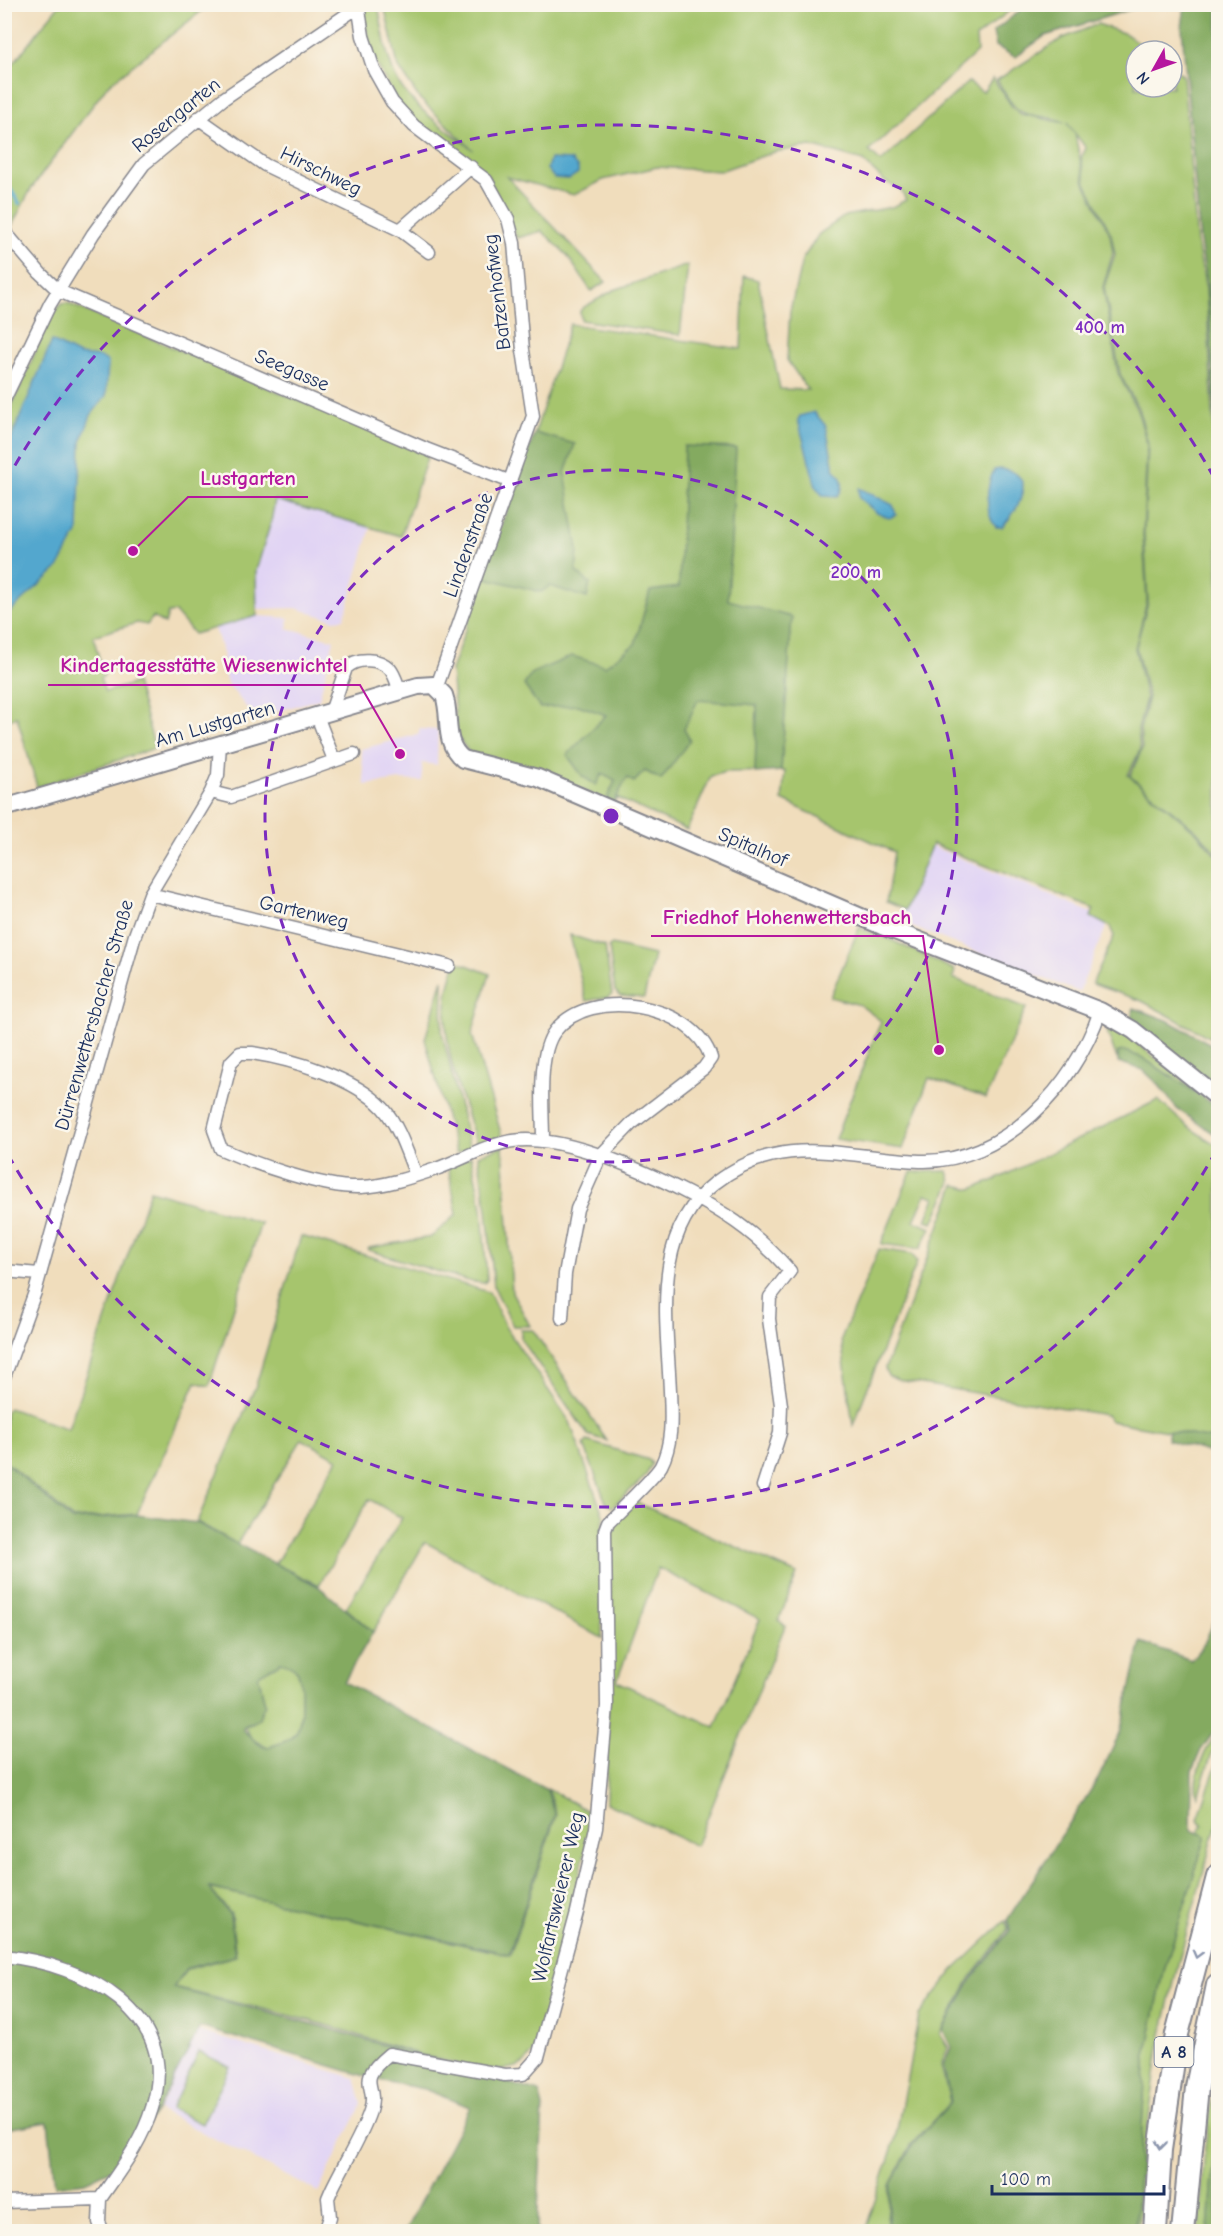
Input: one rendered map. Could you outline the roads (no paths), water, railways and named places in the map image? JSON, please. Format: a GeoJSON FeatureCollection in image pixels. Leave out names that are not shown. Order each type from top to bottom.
{"type":"FeatureCollection","features":[{"type":"Feature","properties":{"kind":"highway","name":"A 8"},"geometry":{"type":"LineString","coordinates":[[1155,2232],[1161,2140],[1177,2034],[1218,1877]]}},
{"type":"Feature","properties":{"kind":"highway","name":"A 8"},"geometry":{"type":"LineString","coordinates":[[1183,2232],[1197,2087],[1218,1986]]}},
{"type":"Feature","properties":{"kind":"street","name":"Rosengarten"},"geometry":{"type":"LineString","coordinates":[[4,400],[30,344],[59,291],[122,192],[144,164],[198,118],[358,6]]}},
{"type":"Feature","properties":{"kind":"street","name":"Batzenhofweg"},"geometry":{"type":"LineString","coordinates":[[358,6],[363,36],[374,70],[392,102],[414,126],[486,180],[508,219],[514,243],[523,350],[533,416]]}},
{"type":"Feature","properties":{"kind":"street","name":"Hirschweg"},"geometry":{"type":"LineString","coordinates":[[198,118],[264,165],[400,231],[429,252]]}},
{"type":"Feature","properties":{"kind":"street"},"geometry":{"type":"LineString","coordinates":[[400,231],[471,167]]}},
{"type":"Feature","properties":{"kind":"street"},"geometry":{"type":"LineString","coordinates":[[4,231],[40,273],[59,291]]}},
{"type":"Feature","properties":{"kind":"street","name":"Seegasse"},"geometry":{"type":"LineString","coordinates":[[59,291],[426,449],[511,482]]}},
{"type":"Feature","properties":{"kind":"street","name":"Lindenstraße"},"geometry":{"type":"LineString","coordinates":[[437,687],[533,416]]}},
{"type":"Feature","properties":{"kind":"street"},"geometry":{"type":"LineString","coordinates":[[334,760],[324,714],[346,668],[362,660],[389,668],[400,691]]}},
{"type":"Feature","properties":{"kind":"street","name":"Am Lustgarten"},"geometry":{"type":"LineString","coordinates":[[4,808],[400,691],[424,685],[437,687]]}},
{"type":"Feature","properties":{"kind":"street","name":"Spitalhof"},"geometry":{"type":"LineString","coordinates":[[437,687],[446,699],[449,739],[454,751],[463,759],[538,778],[882,926],[1100,1011],[1147,1040],[1218,1098]]}},
{"type":"Feature","properties":{"kind":"street","name":"Dürrenwettersbacher Straße"},"geometry":{"type":"LineString","coordinates":[[4,1377],[35,1292],[135,935],[150,894],[211,792],[218,775],[220,744]]}},
{"type":"Feature","properties":{"kind":"street"},"geometry":{"type":"LineString","coordinates":[[211,792],[231,797],[354,754]]}},
{"type":"Feature","properties":{"kind":"street","name":"Gartenweg"},"geometry":{"type":"LineString","coordinates":[[150,894],[449,966]]}},
{"type":"Feature","properties":{"kind":"street"},"geometry":{"type":"LineString","coordinates":[[543,1139],[546,1056],[550,1039],[565,1022],[583,1011],[615,1005],[640,1006],[688,1025],[707,1046],[711,1058],[704,1068],[631,1124],[601,1155],[577,1209],[565,1274],[562,1318]]}},
{"type":"Feature","properties":{"kind":"street"},"geometry":{"type":"LineString","coordinates":[[698,1200],[728,1174],[782,1152],[823,1150],[920,1161],[953,1158],[986,1146],[1020,1124],[1059,1085],[1082,1050],[1100,1011]]}},
{"type":"Feature","properties":{"kind":"street"},"geometry":{"type":"LineString","coordinates":[[416,1174],[398,1132],[384,1109],[346,1080],[252,1053],[240,1053],[231,1062],[214,1130],[221,1149],[338,1185],[360,1188],[387,1184],[416,1174],[491,1145],[543,1139],[569,1144],[601,1155],[698,1200],[736,1222],[790,1271],[770,1297],[769,1319],[782,1405],[780,1433],[763,1486]]}},
{"type":"Feature","properties":{"kind":"street","name":"Wolfartsweierer Weg"},"geometry":{"type":"LineString","coordinates":[[325,2232],[330,2217],[328,2198],[371,2109],[368,2079],[375,2066],[389,2054],[505,2075],[523,2074],[538,2057],[577,1912],[596,1828],[607,1706],[604,1535],[608,1522],[662,1464],[672,1428],[666,1272],[675,1238],[698,1200]]}},
{"type":"Feature","properties":{"kind":"street"},"geometry":{"type":"LineString","coordinates":[[4,1271],[39,1274]]}},
{"type":"Feature","properties":{"kind":"street"},"geometry":{"type":"LineString","coordinates":[[4,1956],[46,1962],[67,1969],[110,1990],[134,2014],[151,2041],[159,2069],[153,2108],[139,2139],[100,2199],[99,2222],[103,2232]]}},
{"type":"Feature","properties":{"kind":"street"},"geometry":{"type":"LineString","coordinates":[[4,2202],[100,2199]]}},
{"type":"Feature","properties":{"kind":"water"},"geometry":{"type":"Polygon","coordinates":[[[550,159],[571,160],[578,168],[578,173],[569,179],[554,178],[547,169],[550,159]]]}},
{"type":"Feature","properties":{"kind":"water"},"geometry":{"type":"Polygon","coordinates":[[[52,341],[79,355],[101,357],[108,362],[106,396],[91,415],[81,442],[78,531],[58,568],[5,616],[5,453],[52,341]]]}},
{"type":"Feature","properties":{"kind":"water"},"geometry":{"type":"Polygon","coordinates":[[[814,412],[826,426],[834,469],[841,479],[842,486],[837,497],[823,496],[816,487],[798,420],[800,416],[814,412]]]}},
{"type":"Feature","properties":{"kind":"water"},"geometry":{"type":"Polygon","coordinates":[[[994,470],[1013,472],[1020,478],[1023,485],[1022,494],[1014,511],[1002,527],[996,527],[988,507],[988,492],[994,470]]]}},
{"type":"Feature","properties":{"kind":"water"},"geometry":{"type":"Polygon","coordinates":[[[859,488],[893,505],[896,515],[889,518],[877,513],[859,498],[859,488]]]}},
{"type":"Feature","properties":{"kind":"waterway"},"geometry":{"type":"LineString","coordinates":[[4,180],[19,203]]}},
{"type":"Feature","properties":{"kind":"place","name":"Lustgarten"},"geometry":{"type":"Point","coordinates":[133,551]}},
{"type":"Feature","properties":{"kind":"place","name":"Kindertagesstätte Wiesenwichtel"},"geometry":{"type":"Point","coordinates":[400,754]}},
{"type":"Feature","properties":{"kind":"place","name":"Friedhof Hohenwettersbach"},"geometry":{"type":"Point","coordinates":[939,1050]}}]}
